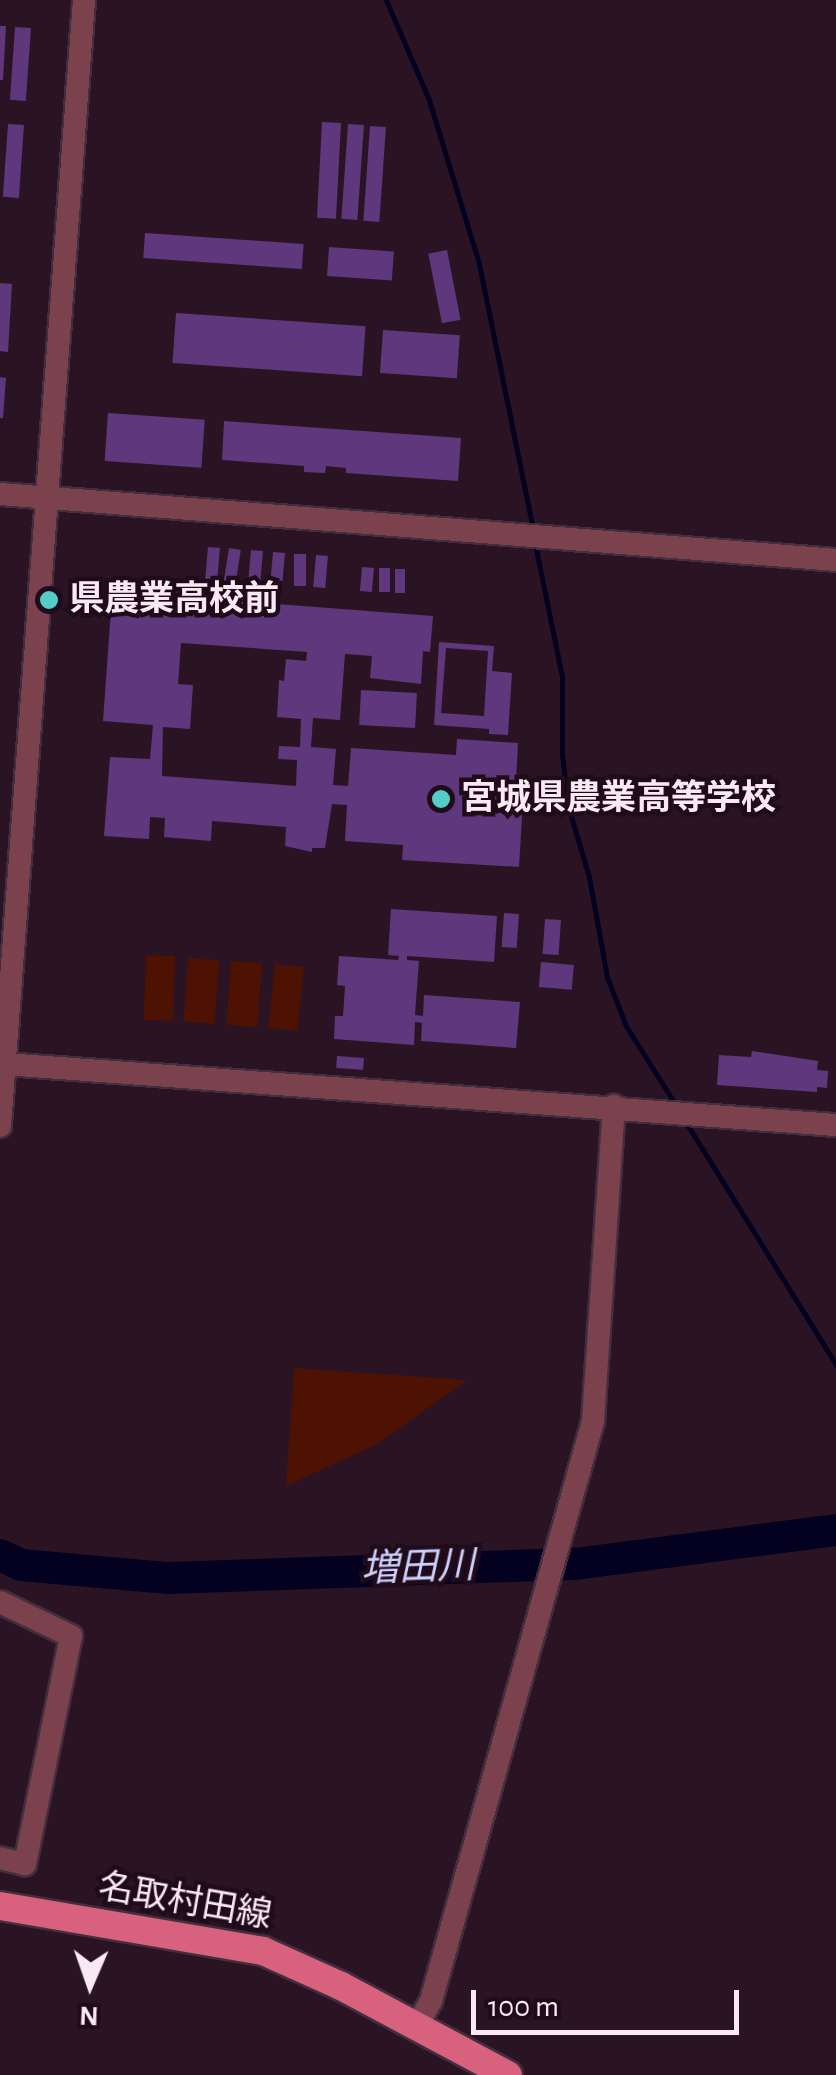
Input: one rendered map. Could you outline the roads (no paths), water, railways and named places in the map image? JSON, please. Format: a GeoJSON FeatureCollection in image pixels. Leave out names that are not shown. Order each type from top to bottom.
{"type":"FeatureCollection","features":[{"type":"Feature","properties":{"kind":"main road","name":"名取村田線"},"geometry":{"type":"LineString","coordinates":[[0,1906],[263,1951],[424,2014],[508,2075]]}},
{"type":"Feature","properties":{"kind":"street"},"geometry":{"type":"LineString","coordinates":[[0,1126],[84,0]]}},
{"type":"Feature","properties":{"kind":"street"},"geometry":{"type":"LineString","coordinates":[[0,494],[836,560]]}},
{"type":"Feature","properties":{"kind":"street"},"geometry":{"type":"LineString","coordinates":[[5,1064],[614,1106],[836,1126]]}},
{"type":"Feature","properties":{"kind":"street"},"geometry":{"type":"LineString","coordinates":[[424,2014],[594,1421],[614,1106]]}},
{"type":"Feature","properties":{"kind":"street"},"geometry":{"type":"LineString","coordinates":[[0,1602],[71,1636],[26,1864],[0,1858]]}},
{"type":"Feature","properties":{"kind":"waterway"},"geometry":{"type":"LineString","coordinates":[[386,0],[429,100],[479,264],[533,529]]}},
{"type":"Feature","properties":{"kind":"waterway"},"geometry":{"type":"LineString","coordinates":[[535,544],[562,677],[562,754],[568,806],[589,877],[607,977],[626,1026],[677,1107]]}},
{"type":"Feature","properties":{"kind":"waterway"},"geometry":{"type":"LineString","coordinates":[[685,1121],[836,1365]]}},
{"type":"Feature","properties":{"kind":"waterway","name":"増田川"},"geometry":{"type":"LineString","coordinates":[[0,1555],[21,1565],[168,1578],[575,1564],[836,1530]]}},
{"type":"Feature","properties":{"kind":"place","name":"県農業高校前"},"geometry":{"type":"Point","coordinates":[49,600]}},
{"type":"Feature","properties":{"kind":"place","name":"宮城県農業高等学校"},"geometry":{"type":"Point","coordinates":[441,799]}}]}
